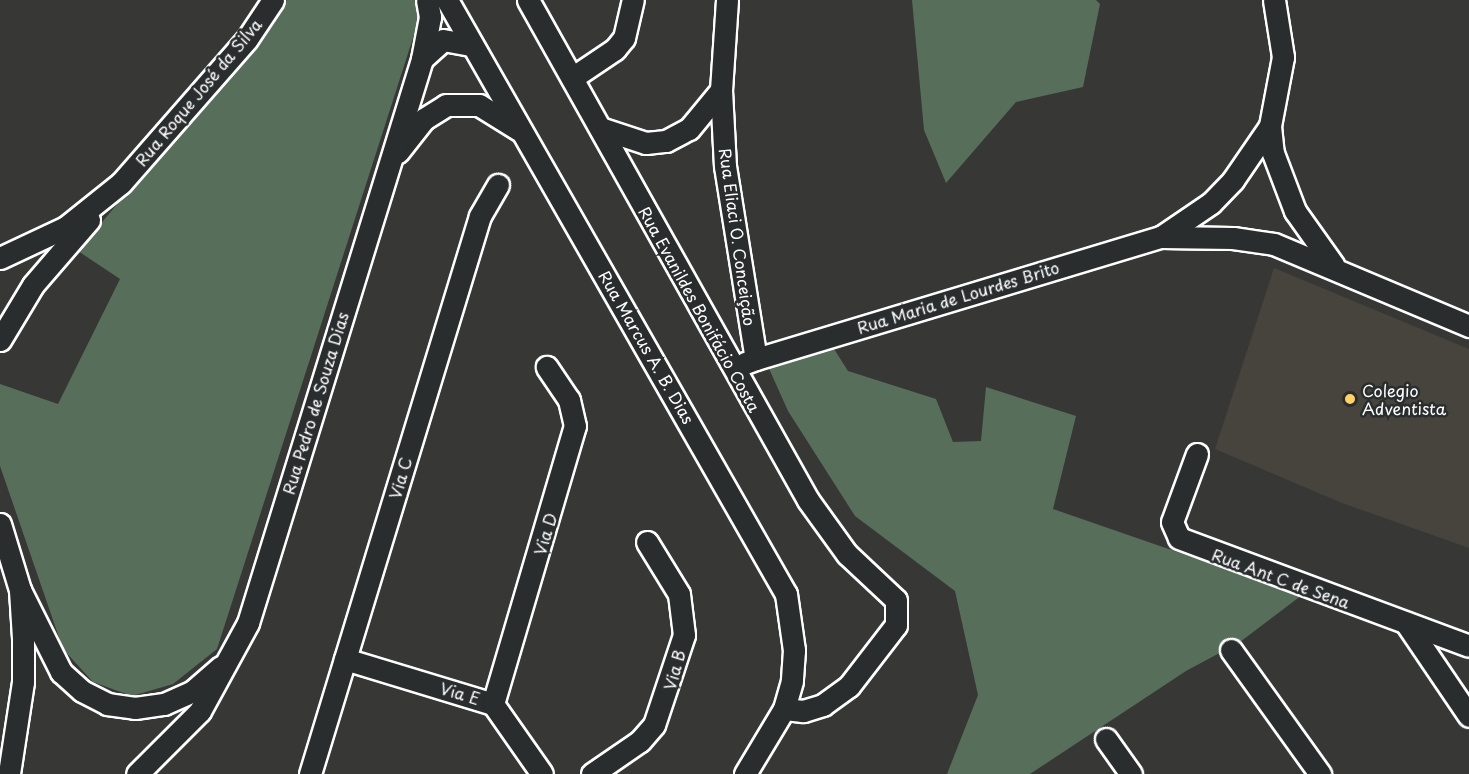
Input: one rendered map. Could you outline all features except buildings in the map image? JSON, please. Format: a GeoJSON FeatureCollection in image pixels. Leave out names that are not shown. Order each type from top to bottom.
{"type":"FeatureCollection","features":[{"type":"Feature","properties":{"kind":"street","name":"Rua Roque José da Silva"},"geometry":{"type":"LineString","coordinates":[[0,340],[33,285],[247,39],[273,0]]}},
{"type":"Feature","properties":{"kind":"street","name":"Rua Pedro de Souza Dias"},"geometry":{"type":"LineString","coordinates":[[137,774],[200,711],[236,652],[421,62],[429,17],[427,0]]}},
{"type":"Feature","properties":{"kind":"street","name":"Rua Marcus A. B. Dias"},"geometry":{"type":"LineString","coordinates":[[447,0],[776,572],[792,619],[794,650],[784,709]]}},
{"type":"Feature","properties":{"kind":"street","name":"Rua Evanildes Bonifácio Costa"},"geometry":{"type":"LineString","coordinates":[[528,0],[733,366],[830,532],[865,575],[896,600],[896,625],[849,686],[823,705],[803,711],[784,709]]}},
{"type":"Feature","properties":{"kind":"street"},"geometry":{"type":"LineString","coordinates":[[572,78],[615,49],[624,38],[633,0]]}},
{"type":"Feature","properties":{"kind":"street","name":"Rua Eliaci O. Conceição"},"geometry":{"type":"LineString","coordinates":[[727,0],[721,90],[731,217],[756,359]]}},
{"type":"Feature","properties":{"kind":"street"},"geometry":{"type":"LineString","coordinates":[[1274,0],[1282,57],[1270,126],[1281,181],[1310,235],[1335,266]]}},
{"type":"Feature","properties":{"kind":"street"},"geometry":{"type":"LineString","coordinates":[[446,105],[426,93],[421,62],[443,40],[472,45]]}},
{"type":"Feature","properties":{"kind":"street"},"geometry":{"type":"LineString","coordinates":[[469,103],[484,89],[488,69]]}},
{"type":"Feature","properties":{"kind":"street"},"geometry":{"type":"LineString","coordinates":[[600,128],[646,143],[666,141],[689,129],[721,90]]}},
{"type":"Feature","properties":{"kind":"street"},"geometry":{"type":"LineString","coordinates":[[387,166],[424,119],[446,105],[469,103],[489,108],[524,134]]}},
{"type":"Feature","properties":{"kind":"street","name":"Rua Maria de Lourdes Brito"},"geometry":{"type":"LineString","coordinates":[[756,359],[1161,237],[1211,203],[1233,180],[1270,126]]}},
{"type":"Feature","properties":{"kind":"street","name":"Rua Roque José da Silva"},"geometry":{"type":"LineString","coordinates":[[0,258],[66,227],[121,183]]}},
{"type":"Feature","properties":{"kind":"street","name":"Via C"},"geometry":{"type":"LineString","coordinates":[[310,774],[480,216],[498,185]]}},
{"type":"Feature","properties":{"kind":"street","name":"Rua Maria de Lourdes Brito"},"geometry":{"type":"LineString","coordinates":[[1161,237],[1253,239],[1335,266],[1469,326]]}},
{"type":"Feature","properties":{"kind":"street"},"geometry":{"type":"LineString","coordinates":[[733,366],[756,359]]}},
{"type":"Feature","properties":{"kind":"street","name":"Via D"},"geometry":{"type":"LineString","coordinates":[[493,704],[575,426],[569,400],[547,367]]}},
{"type":"Feature","properties":{"kind":"street","name":"Rua Ant C de Sena"},"geometry":{"type":"LineString","coordinates":[[1197,454],[1172,522],[1179,538],[1469,646]]}},
{"type":"Feature","properties":{"kind":"street"},"geometry":{"type":"LineString","coordinates":[[0,524],[20,590],[61,672],[82,691],[107,704],[135,708],[164,704],[193,691],[236,652]]}},
{"type":"Feature","properties":{"kind":"street","name":"Via B"},"geometry":{"type":"LineString","coordinates":[[592,774],[639,741],[654,725],[684,635],[679,594],[647,542]]}},
{"type":"Feature","properties":{"kind":"street"},"geometry":{"type":"LineString","coordinates":[[9,774],[23,682],[20,590]]}},
{"type":"Feature","properties":{"kind":"street"},"geometry":{"type":"LineString","coordinates":[[1406,623],[1469,716]]}},
{"type":"Feature","properties":{"kind":"street"},"geometry":{"type":"LineString","coordinates":[[1231,651],[1320,774]]}},
{"type":"Feature","properties":{"kind":"street","name":"Via E"},"geometry":{"type":"LineString","coordinates":[[345,659],[493,704],[542,774]]}},
{"type":"Feature","properties":{"kind":"street"},"geometry":{"type":"LineString","coordinates":[[745,774],[784,709]]}},
{"type":"Feature","properties":{"kind":"street"},"geometry":{"type":"LineString","coordinates":[[1106,739],[1131,774]]}},
{"type":"Feature","properties":{"kind":"shaded area","name":"Colegio Adventista"},"geometry":{"type":"Polygon","coordinates":[[[1274,268],[1469,349],[1469,548],[1342,503],[1215,449],[1274,268]]]}},
{"type":"Feature","properties":{"kind":"green space"},"geometry":{"type":"Polygon","coordinates":[[[287,0],[416,0],[420,16],[217,649],[173,684],[132,696],[93,682],[63,649],[0,466],[0,384],[58,404],[120,279],[78,251],[287,0]]]}},
{"type":"Feature","properties":{"kind":"green space"},"geometry":{"type":"Polygon","coordinates":[[[912,0],[1096,0],[1100,4],[1083,87],[1016,102],[946,183],[924,130],[912,0]]]}},
{"type":"Feature","properties":{"kind":"green space"},"geometry":{"type":"Polygon","coordinates":[[[829,341],[848,371],[936,399],[953,442],[981,441],[986,387],[1076,416],[1053,509],[1302,595],[1240,642],[1186,671],[1030,774],[947,774],[978,695],[955,591],[855,516],[788,411],[762,353],[829,341]]]}},
{"type":"Feature","properties":{"kind":"place","name":"Colegio Adventista"},"geometry":{"type":"Point","coordinates":[1350,399]}}]}
